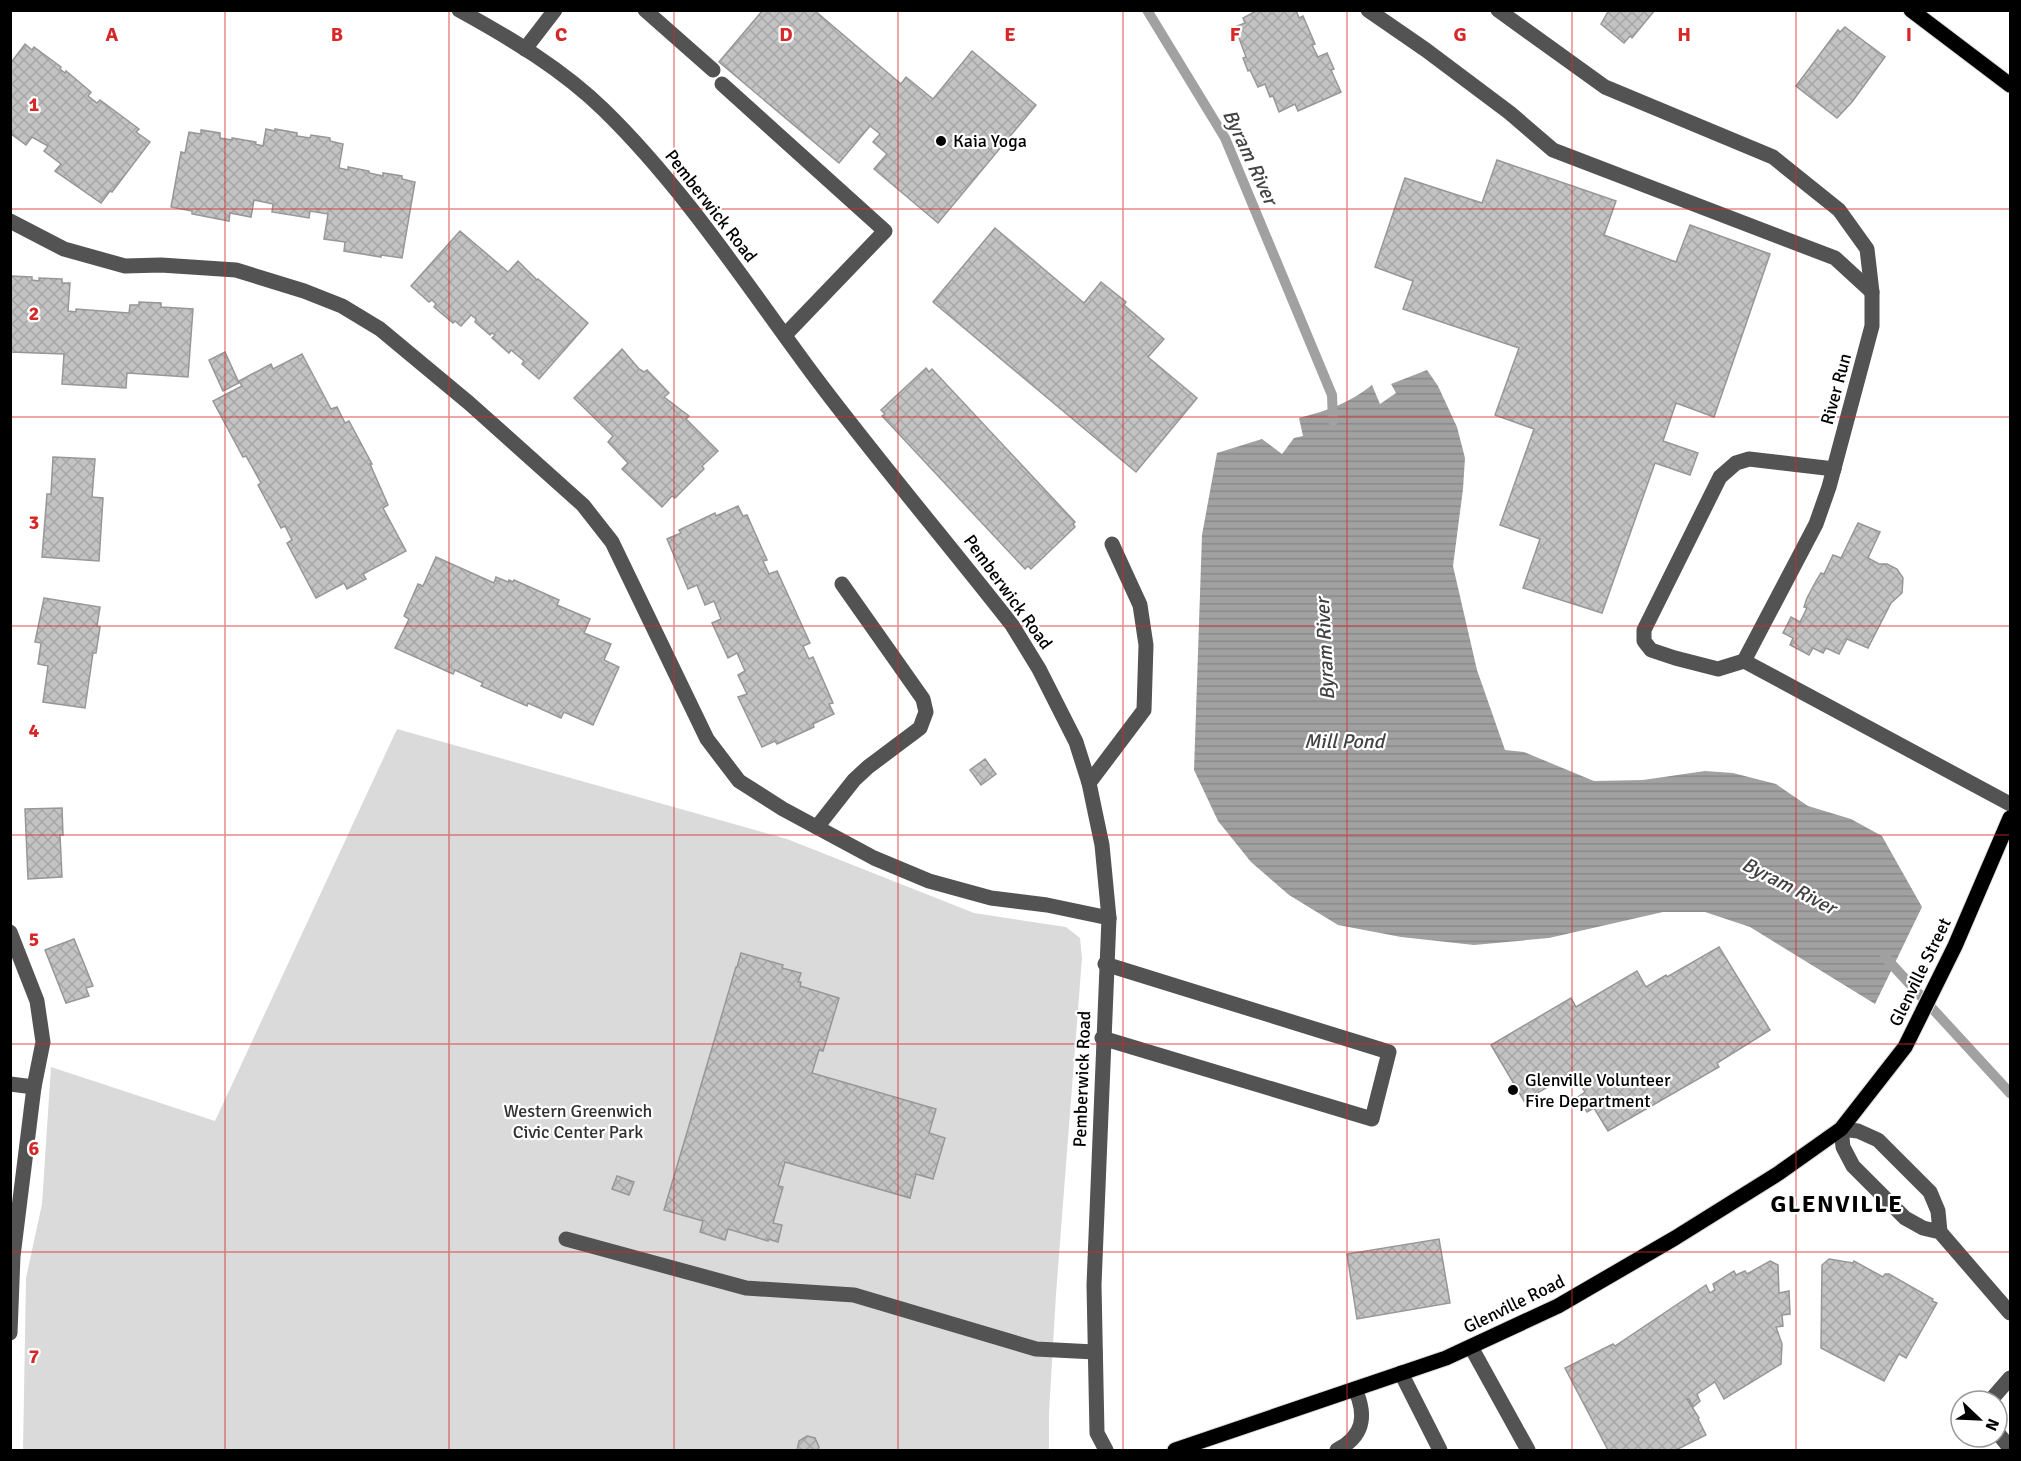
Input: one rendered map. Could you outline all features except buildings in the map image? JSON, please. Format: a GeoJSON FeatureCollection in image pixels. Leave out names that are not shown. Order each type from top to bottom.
{"type":"FeatureCollection","features":[{"type":"Feature","properties":{"kind":"main road"},"geometry":{"type":"LineString","coordinates":[[1911,10],[2010,85]]}},
{"type":"Feature","properties":{"kind":"main road","name":"Glenville Street"},"geometry":{"type":"LineString","coordinates":[[1841,1129],[1905,1047],[1955,946],[2010,818]]}},
{"type":"Feature","properties":{"kind":"main road","name":"Glenville Road"},"geometry":{"type":"LineString","coordinates":[[1175,1450],[1471,1347],[1558,1306],[1675,1238],[1779,1173],[1841,1129]]}},
{"type":"Feature","properties":{"kind":"street","name":"Pemberwick Road"},"geometry":{"type":"LineString","coordinates":[[459,10],[545,61],[603,109],[654,163],[816,378],[1012,625],[1040,669],[1076,742],[1089,783],[1102,845],[1109,918],[1102,1038],[1094,1285],[1097,1433],[1106,1450]]}},
{"type":"Feature","properties":{"kind":"street"},"geometry":{"type":"LineString","coordinates":[[525,49],[555,10]]}},
{"type":"Feature","properties":{"kind":"street"},"geometry":{"type":"LineString","coordinates":[[645,10],[712,70]]}},
{"type":"Feature","properties":{"kind":"street"},"geometry":{"type":"LineString","coordinates":[[1368,10],[1501,106],[1553,150],[1835,258],[1872,292]]}},
{"type":"Feature","properties":{"kind":"street","name":"River Run"},"geometry":{"type":"LineString","coordinates":[[1498,10],[1605,87],[1773,157],[1839,210],[1867,249],[1872,292],[1872,326],[1834,469],[1816,524],[1744,661]]}},
{"type":"Feature","properties":{"kind":"street"},"geometry":{"type":"LineString","coordinates":[[722,84],[885,231],[785,335]]}},
{"type":"Feature","properties":{"kind":"street"},"geometry":{"type":"LineString","coordinates":[[10,221],[64,249],[125,266],[161,265],[236,270],[304,291],[342,306],[380,329],[469,403],[583,505],[612,542],[707,739],[739,781],[816,827],[874,858],[929,881],[991,898],[1047,905],[1109,918]]}},
{"type":"Feature","properties":{"kind":"street"},"geometry":{"type":"LineString","coordinates":[[1834,469],[1749,459],[1736,464],[1720,477],[1644,630],[1644,640],[1651,650],[1718,669],[1744,661],[2010,804]]}},
{"type":"Feature","properties":{"kind":"street"},"geometry":{"type":"LineString","coordinates":[[1089,783],[1144,710],[1146,645],[1140,606],[1112,544]]}},
{"type":"Feature","properties":{"kind":"street"},"geometry":{"type":"LineString","coordinates":[[816,827],[854,780],[920,728],[926,712],[923,699],[842,584]]}},
{"type":"Feature","properties":{"kind":"street"},"geometry":{"type":"LineString","coordinates":[[10,932],[37,1001],[43,1042],[34,1087],[13,1256],[10,1333]]}},
{"type":"Feature","properties":{"kind":"street"},"geometry":{"type":"LineString","coordinates":[[1102,1038],[1372,1119],[1389,1052],[1106,964]]}},
{"type":"Feature","properties":{"kind":"street"},"geometry":{"type":"LineString","coordinates":[[10,1084],[34,1087]]}},
{"type":"Feature","properties":{"kind":"street"},"geometry":{"type":"LineString","coordinates":[[1940,1232],[1923,1228],[1905,1218],[1853,1166],[1843,1147],[1841,1129],[1858,1131],[1878,1140],[1930,1192],[1938,1211],[1940,1232],[2010,1313]]}},
{"type":"Feature","properties":{"kind":"street"},"geometry":{"type":"LineString","coordinates":[[566,1239],[746,1288],[854,1295],[1036,1349],[1095,1352]]}},
{"type":"Feature","properties":{"kind":"street"},"geometry":{"type":"LineString","coordinates":[[1471,1347],[1528,1450]]}},
{"type":"Feature","properties":{"kind":"street"},"geometry":{"type":"LineString","coordinates":[[1401,1373],[1439,1449]]}},
{"type":"Feature","properties":{"kind":"street"},"geometry":{"type":"LineString","coordinates":[[1337,1450],[1349,1444],[1361,1427],[1361,1403],[1355,1389]]}},
{"type":"Feature","properties":{"kind":"green space","name":"Western Greenwich Civic Center Park"},"geometry":{"type":"Polygon","coordinates":[[[397,729],[787,839],[974,913],[1066,927],[1080,938],[1082,958],[1056,1294],[1049,1450],[23,1450],[26,1278],[42,1204],[51,1067],[215,1121],[397,729]]]}},
{"type":"Feature","properties":{"kind":"water","name":"Mill Pond"},"geometry":{"type":"Polygon","coordinates":[[[1427,370],[1438,386],[1457,427],[1465,458],[1453,566],[1477,670],[1505,750],[1524,752],[1594,781],[1643,780],[1705,771],[1733,773],[1776,784],[1808,806],[1851,819],[1882,836],[1922,907],[1875,1004],[1750,927],[1705,912],[1663,912],[1549,938],[1474,945],[1401,937],[1338,925],[1289,895],[1251,862],[1218,821],[1194,770],[1202,535],[1217,453],[1262,439],[1282,454],[1294,438],[1303,436],[1299,418],[1337,406],[1372,385],[1380,404],[1396,393],[1391,384],[1427,370]]]}},
{"type":"Feature","properties":{"kind":"waterway","name":"Byram River"},"geometry":{"type":"LineString","coordinates":[[1147,10],[1225,138],[1332,395],[1333,421]]}},
{"type":"Feature","properties":{"kind":"waterway","name":"Byram River"},"geometry":{"type":"LineString","coordinates":[[1885,957],[2010,1093]]}},
{"type":"Feature","properties":{"kind":"place","name":"Kaia Yoga"},"geometry":{"type":"Point","coordinates":[941,141]}},
{"type":"Feature","properties":{"kind":"place","name":"Glenville Volunteer Fire Department"},"geometry":{"type":"Point","coordinates":[1513,1090]}},
{"type":"Feature","properties":{"kind":"district","name":"GLENVILLE"},"geometry":{"type":"Point","coordinates":[1837,1204]}}]}
